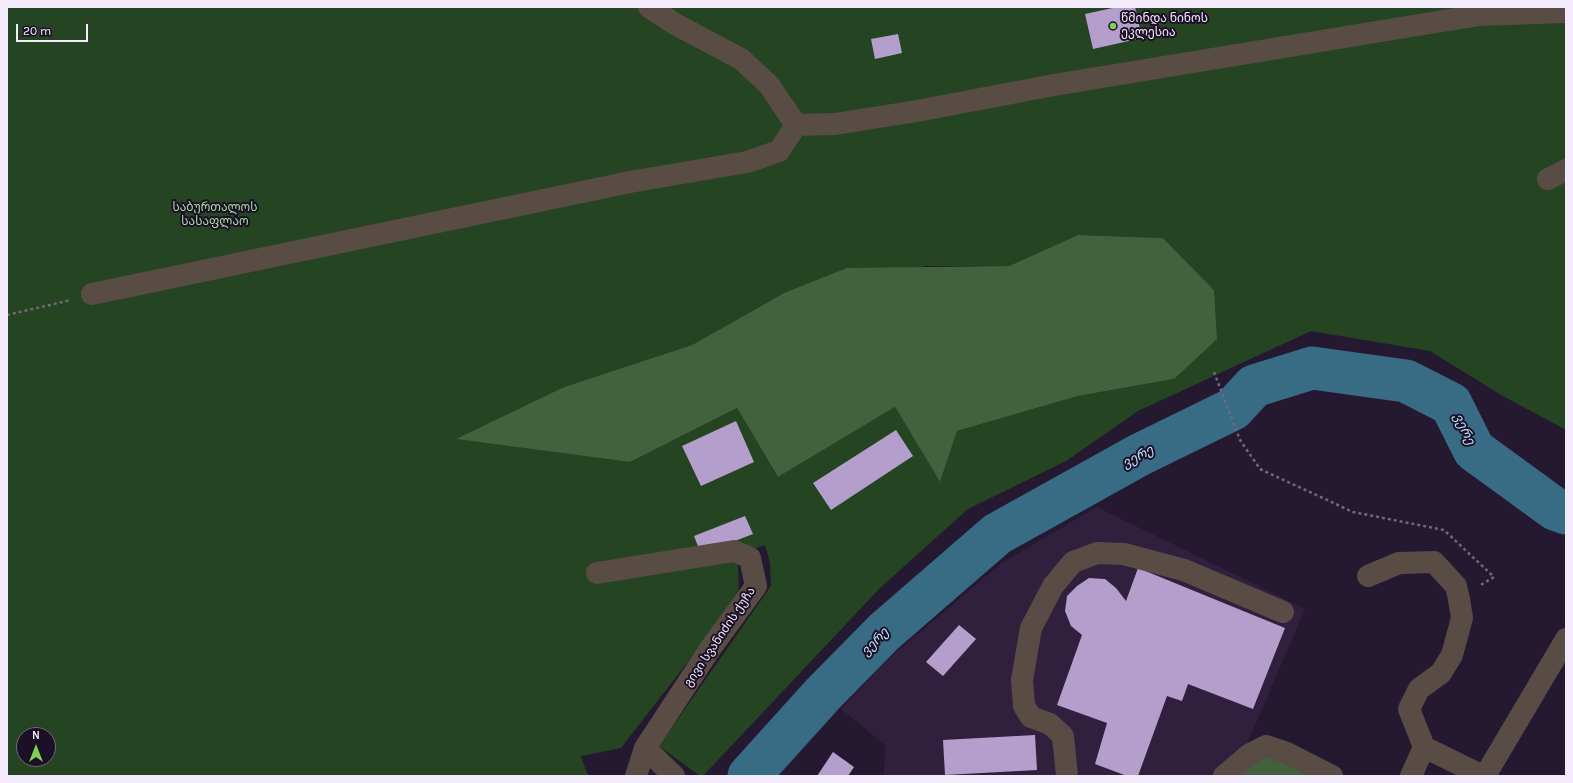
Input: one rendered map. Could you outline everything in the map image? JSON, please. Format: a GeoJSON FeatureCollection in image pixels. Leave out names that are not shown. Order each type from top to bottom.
{"type":"FeatureCollection","features":[{"type":"Feature","properties":{"kind":"street"},"geometry":{"type":"LineString","coordinates":[[650,7],[675,24],[742,59],[769,84],[796,125]]}},
{"type":"Feature","properties":{"kind":"street"},"geometry":{"type":"LineString","coordinates":[[796,125],[836,124],[917,111],[1054,85],[1479,15],[1566,12]]}},
{"type":"Feature","properties":{"kind":"street"},"geometry":{"type":"LineString","coordinates":[[92,294],[630,182],[746,162],[779,151],[796,125]]}},
{"type":"Feature","properties":{"kind":"street","name":"გივი სვანიძის ქუჩა"},"geometry":{"type":"LineString","coordinates":[[597,573],[734,551],[750,558],[756,586],[710,649],[645,748]]}},
{"type":"Feature","properties":{"kind":"street"},"geometry":{"type":"LineString","coordinates":[[1067,776],[1063,736],[1050,724],[1031,717],[1024,706],[1022,680],[1031,628],[1053,586],[1073,562],[1097,553],[1124,554],[1184,570],[1283,612]]}},
{"type":"Feature","properties":{"kind":"street"},"geometry":{"type":"LineString","coordinates":[[1368,576],[1399,563],[1434,562],[1456,586],[1462,618],[1452,655],[1441,673],[1419,689],[1409,709],[1424,747],[1484,776],[1566,638]]}},
{"type":"Feature","properties":{"kind":"street"},"geometry":{"type":"LineString","coordinates":[[1224,776],[1250,754],[1266,746],[1287,753],[1332,776]]}},
{"type":"Feature","properties":{"kind":"street"},"geometry":{"type":"LineString","coordinates":[[1411,776],[1424,747]]}},
{"type":"Feature","properties":{"kind":"street"},"geometry":{"type":"LineString","coordinates":[[636,776],[645,748],[674,776]]}},
{"type":"Feature","properties":{"kind":"path"},"geometry":{"type":"LineString","coordinates":[[7,315],[92,294]]}},
{"type":"Feature","properties":{"kind":"path"},"geometry":{"type":"LineString","coordinates":[[1214,372],[1240,440],[1260,469],[1353,512],[1444,530],[1494,577]]}},
{"type":"Feature","properties":{"kind":"shaded area"},"geometry":{"type":"Polygon","coordinates":[[[1097,507],[1305,609],[1247,744],[1214,776],[884,776],[885,745],[841,709],[886,661],[1003,562],[1097,507]]]}},
{"type":"Feature","properties":{"kind":"green space","name":"საბურთალოს სასაფლაო"},"geometry":{"type":"Polygon","coordinates":[[[7,7],[1566,7],[1566,430],[1501,395],[1430,351],[1311,331],[1138,411],[1066,461],[968,509],[880,588],[703,776],[700,776],[659,746],[771,586],[770,563],[765,545],[732,557],[738,565],[739,596],[621,748],[581,756],[588,776],[7,776],[7,7]],[[1078,235],[1009,266],[926,266],[784,293],[692,345],[564,387],[457,439],[630,462],[737,408],[778,477],[895,407],[940,482],[957,431],[1078,396],[1174,379],[1214,290],[1163,238],[1078,235]]]}},
{"type":"Feature","properties":{"kind":"green space"},"geometry":{"type":"Polygon","coordinates":[[[1078,235],[1163,238],[1214,290],[1217,339],[1174,379],[1078,396],[957,431],[940,482],[895,407],[778,477],[737,408],[630,462],[456,439],[564,387],[692,345],[784,293],[847,268],[1009,266],[1078,235]]]}},
{"type":"Feature","properties":{"kind":"green space"},"geometry":{"type":"Polygon","coordinates":[[[1256,758],[1274,758],[1312,776],[1235,776],[1256,758]]]}},
{"type":"Feature","properties":{"kind":"building","name":"წმინდა ნინოს ეკლესია"},"geometry":{"type":"Polygon","coordinates":[[[1117,7],[1135,7],[1142,38],[1093,49],[1085,14],[1117,7]]]}},
{"type":"Feature","properties":{"kind":"building"},"geometry":{"type":"Polygon","coordinates":[[[898,34],[902,53],[875,59],[871,39],[898,34]]]}},
{"type":"Feature","properties":{"kind":"building"},"geometry":{"type":"Polygon","coordinates":[[[736,421],[754,462],[701,486],[682,446],[736,421]]]}},
{"type":"Feature","properties":{"kind":"building"},"geometry":{"type":"Polygon","coordinates":[[[896,430],[913,456],[831,510],[813,483],[896,430]]]}},
{"type":"Feature","properties":{"kind":"building"},"geometry":{"type":"Polygon","coordinates":[[[745,516],[753,534],[701,554],[694,536],[745,516]]]}},
{"type":"Feature","properties":{"kind":"building"},"geometry":{"type":"Polygon","coordinates":[[[1138,568],[1285,628],[1253,709],[1188,684],[1182,701],[1167,696],[1138,776],[1127,776],[1095,764],[1107,723],[1057,705],[1082,635],[1071,626],[1065,611],[1067,596],[1077,586],[1089,578],[1105,579],[1116,588],[1126,601],[1138,568]]]}},
{"type":"Feature","properties":{"kind":"building"},"geometry":{"type":"Polygon","coordinates":[[[959,625],[976,639],[943,676],[926,662],[959,625]]]}},
{"type":"Feature","properties":{"kind":"building"},"geometry":{"type":"Polygon","coordinates":[[[1035,735],[1037,770],[945,775],[943,740],[1035,735]]]}},
{"type":"Feature","properties":{"kind":"building"},"geometry":{"type":"Polygon","coordinates":[[[833,752],[854,767],[848,776],[817,776],[833,752]]]}},
{"type":"Feature","properties":{"kind":"waterway","name":"ვერე"},"geometry":{"type":"LineString","coordinates":[[749,776],[823,694],[884,632],[997,534],[1139,455],[1233,409],[1254,386],[1312,368],[1406,381],[1451,404],[1474,450],[1555,509],[1566,513]]}},
{"type":"Feature","properties":{"kind":"place","name":"წმინდა ნინოს ეკლესია"},"geometry":{"type":"Point","coordinates":[1113,26]}}]}
